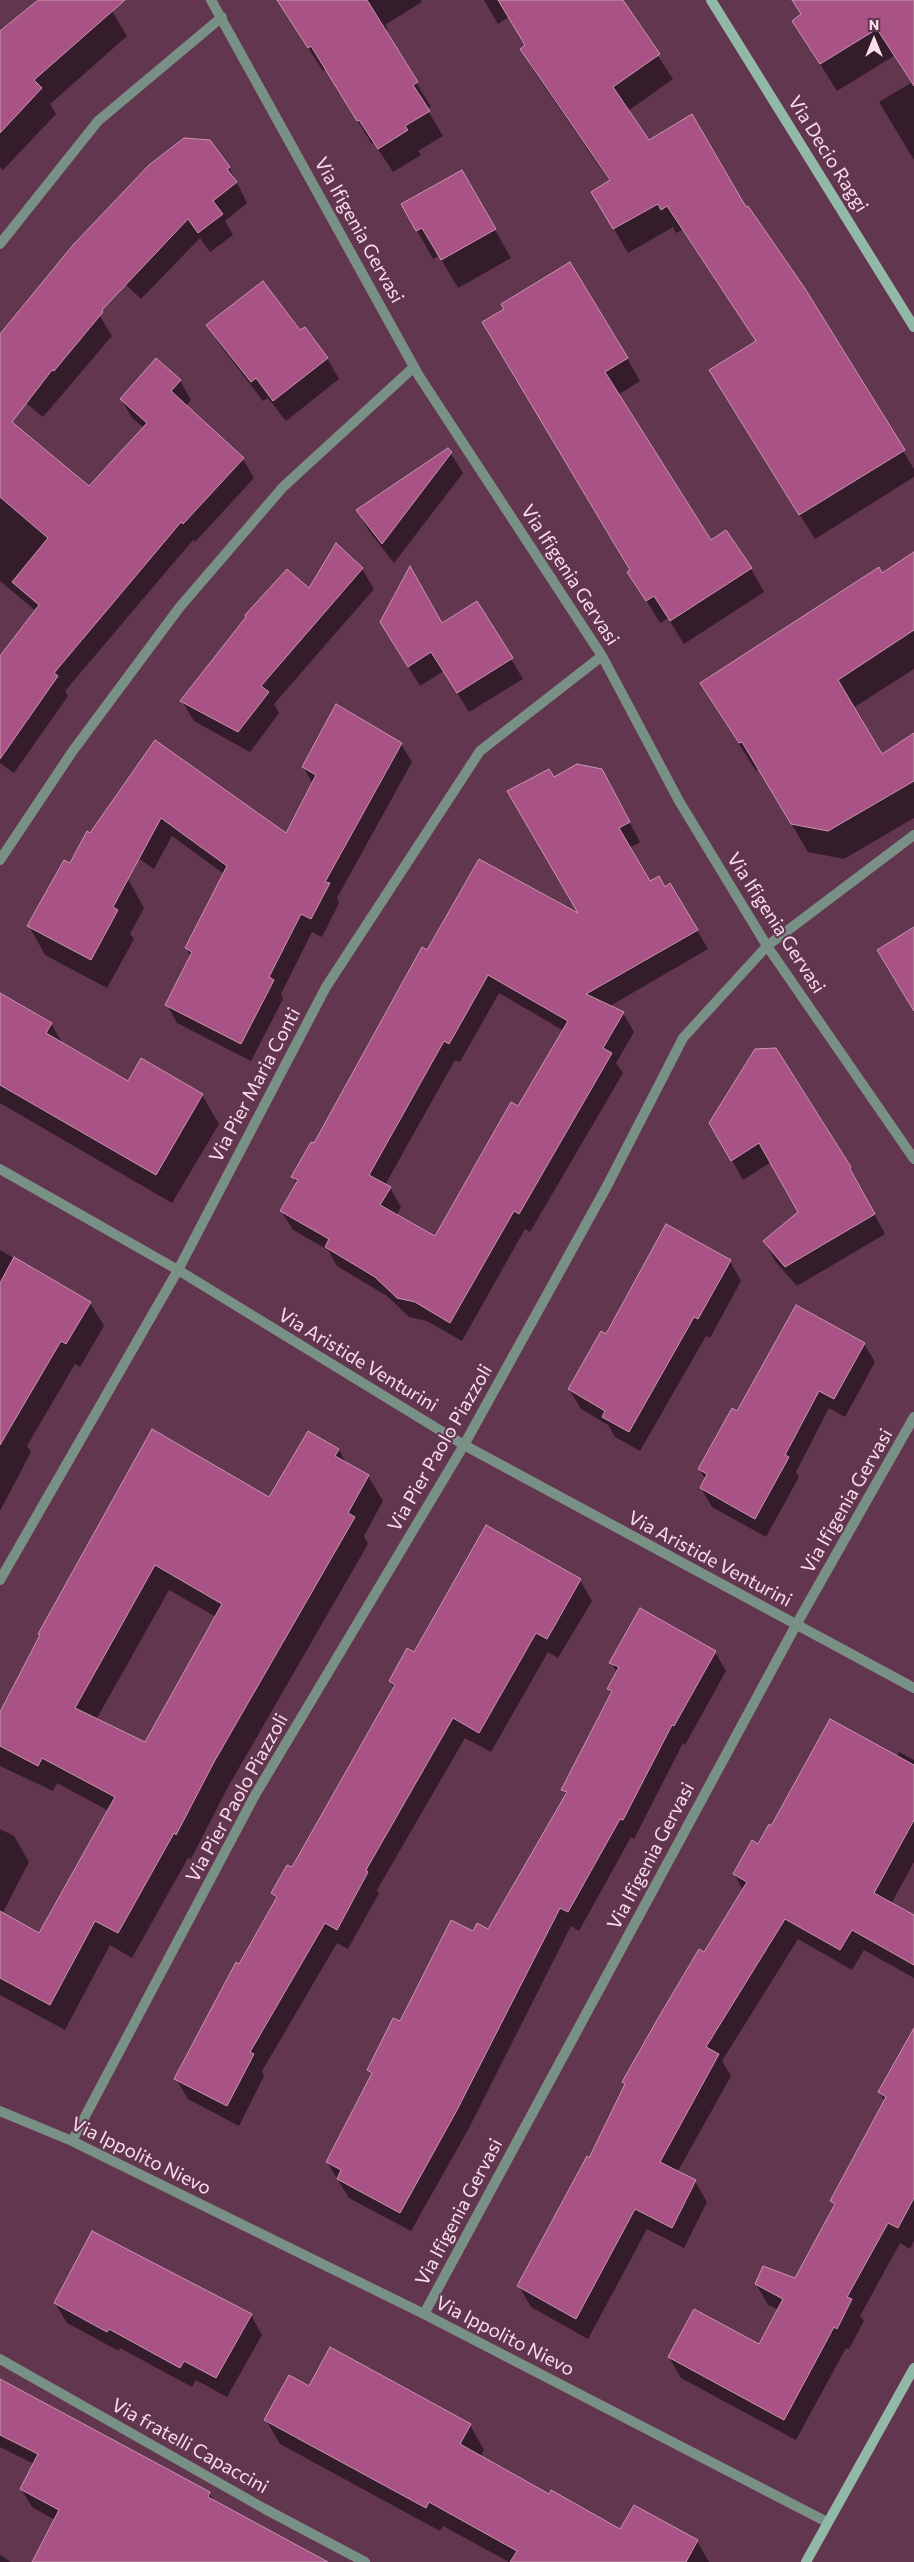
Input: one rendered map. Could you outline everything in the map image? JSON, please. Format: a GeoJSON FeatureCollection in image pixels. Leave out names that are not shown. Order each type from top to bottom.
{"type":"FeatureCollection","features":[{"type":"Feature","properties":{"kind":"main road","name":"Via Decio Raggi"},"geometry":{"type":"LineString","coordinates":[[711,0],[914,327]]}},
{"type":"Feature","properties":{"kind":"main road"},"geometry":{"type":"LineString","coordinates":[[806,2562],[914,2368]]}},
{"type":"Feature","properties":{"kind":"street","name":"Via Ifigenia Gervasi"},"geometry":{"type":"LineString","coordinates":[[211,0],[222,16],[414,367],[602,656],[679,801],[767,946],[914,1159]]}},
{"type":"Feature","properties":{"kind":"street"},"geometry":{"type":"LineString","coordinates":[[0,244],[98,121],[222,16]]}},
{"type":"Feature","properties":{"kind":"street"},"geometry":{"type":"LineString","coordinates":[[0,860],[72,752],[179,608],[284,487],[414,367]]}},
{"type":"Feature","properties":{"kind":"street","name":"Via Pier Maria Conti"},"geometry":{"type":"LineString","coordinates":[[0,1580],[178,1270],[326,987],[480,751],[602,656]]}},
{"type":"Feature","properties":{"kind":"street","name":"Via Pier Paolo Piazzoli"},"geometry":{"type":"LineString","coordinates":[[72,2141],[255,1795],[464,1445],[606,1186],[683,1038],[767,946],[914,836]]}},
{"type":"Feature","properties":{"kind":"street","name":"Via Aristide Venturini"},"geometry":{"type":"LineString","coordinates":[[0,1169],[178,1270],[464,1445],[914,1688]]}},
{"type":"Feature","properties":{"kind":"street","name":"Via Ifigenia Gervasi"},"geometry":{"type":"LineString","coordinates":[[424,2314],[796,1625],[914,1417]]}},
{"type":"Feature","properties":{"kind":"street","name":"Via Ippolito Nievo"},"geometry":{"type":"LineString","coordinates":[[0,2111],[72,2141],[424,2314],[828,2522]]}},
{"type":"Feature","properties":{"kind":"street","name":"Via fratelli Capaccini"},"geometry":{"type":"LineString","coordinates":[[0,2359],[265,2509],[365,2562]]}},
{"type":"Feature","properties":{"kind":"building"},"geometry":{"type":"Polygon","coordinates":[[[38,0],[125,0],[34,80],[42,88],[0,133],[0,31],[38,0]]]}},
{"type":"Feature","properties":{"kind":"building"},"geometry":{"type":"Polygon","coordinates":[[[277,0],[367,0],[418,82],[413,85],[430,111],[405,126],[408,130],[378,149],[359,120],[357,121],[311,46],[308,48],[277,0]]]}},
{"type":"Feature","properties":{"kind":"building"},"geometry":{"type":"Polygon","coordinates":[[[498,0],[623,0],[660,54],[613,87],[649,140],[692,114],[746,207],[748,206],[804,287],[905,450],[799,515],[709,370],[756,341],[667,206],[661,210],[658,204],[613,229],[591,192],[610,180],[520,49],[525,45],[498,0]]]}},
{"type":"Feature","properties":{"kind":"building"},"geometry":{"type":"Polygon","coordinates":[[[792,0],[914,0],[914,86],[877,29],[820,64],[792,21],[801,14],[792,0]]]}},
{"type":"Feature","properties":{"kind":"building"},"geometry":{"type":"Polygon","coordinates":[[[184,138],[210,140],[230,167],[227,169],[237,182],[213,201],[223,214],[198,233],[188,219],[102,310],[103,312],[54,371],[52,370],[12,422],[89,486],[147,423],[120,399],[156,358],[181,380],[171,391],[244,458],[183,524],[181,522],[54,673],[58,676],[0,759],[0,656],[39,605],[12,582],[48,538],[0,497],[0,334],[73,245],[149,165],[184,138]]]}},
{"type":"Feature","properties":{"kind":"building"},"geometry":{"type":"Polygon","coordinates":[[[462,170],[496,229],[441,260],[422,228],[416,231],[401,204],[462,170]]]}},
{"type":"Feature","properties":{"kind":"building"},"geometry":{"type":"Polygon","coordinates":[[[570,262],[628,358],[605,372],[711,540],[726,530],[752,568],[670,621],[654,596],[646,601],[627,572],[630,570],[482,322],[504,309],[501,304],[570,262]]]}},
{"type":"Feature","properties":{"kind":"building"},"geometry":{"type":"Polygon","coordinates":[[[263,281],[300,330],[305,327],[328,358],[273,401],[256,378],[251,382],[206,325],[263,281]]]}},
{"type":"Feature","properties":{"kind":"building"},"geometry":{"type":"Polygon","coordinates":[[[448,448],[452,452],[382,544],[356,510],[448,448]]]}},
{"type":"Feature","properties":{"kind":"building"},"geometry":{"type":"Polygon","coordinates":[[[336,543],[363,568],[261,686],[269,692],[238,732],[180,701],[246,617],[245,615],[287,569],[309,588],[336,543]]]}},
{"type":"Feature","properties":{"kind":"building"},"geometry":{"type":"Polygon","coordinates":[[[914,552],[914,630],[838,680],[882,754],[914,733],[914,781],[828,831],[791,824],[742,742],[739,743],[700,683],[879,567],[882,573],[914,552]]]}},
{"type":"Feature","properties":{"kind":"building"},"geometry":{"type":"Polygon","coordinates":[[[410,566],[442,623],[477,601],[513,658],[457,693],[431,652],[408,667],[380,622],[410,566]]]}},
{"type":"Feature","properties":{"kind":"building"},"geometry":{"type":"Polygon","coordinates":[[[336,704],[402,743],[325,882],[330,883],[311,919],[301,914],[269,977],[274,980],[241,1044],[165,1005],[192,952],[185,948],[227,866],[161,818],[113,907],[118,910],[91,960],[27,926],[64,860],[70,863],[87,831],[90,833],[155,740],[286,833],[316,775],[302,767],[336,704]]]}},
{"type":"Feature","properties":{"kind":"building"},"geometry":{"type":"Polygon","coordinates":[[[577,764],[602,769],[630,822],[619,828],[650,881],[659,876],[665,887],[670,883],[698,930],[586,994],[624,1012],[603,1048],[612,1053],[519,1214],[514,1211],[450,1323],[415,1302],[397,1298],[375,1277],[325,1247],[329,1239],[280,1211],[298,1180],[291,1177],[311,1142],[314,1143],[422,947],[427,950],[479,859],[578,913],[507,791],[549,769],[554,777],[577,764]],[[488,975],[449,1044],[444,1041],[369,1175],[391,1187],[380,1205],[435,1236],[511,1102],[518,1106],[568,1021],[488,975]]]}},
{"type":"Feature","properties":{"kind":"building"},"geometry":{"type":"Polygon","coordinates":[[[914,927],[914,1011],[877,950],[914,927]]]}},
{"type":"Feature","properties":{"kind":"building"},"geometry":{"type":"Polygon","coordinates":[[[0,993],[52,1023],[46,1033],[128,1081],[141,1058],[203,1094],[156,1175],[0,1085],[0,993]]]}},
{"type":"Feature","properties":{"kind":"building"},"geometry":{"type":"Polygon","coordinates":[[[776,1048],[851,1167],[850,1169],[875,1214],[785,1267],[763,1241],[798,1212],[759,1143],[731,1161],[709,1123],[755,1049],[776,1048]]]}},
{"type":"Feature","properties":{"kind":"building"},"geometry":{"type":"Polygon","coordinates":[[[666,1224],[731,1260],[698,1319],[694,1317],[629,1432],[602,1417],[605,1411],[568,1389],[601,1331],[606,1334],[666,1224]]]}},
{"type":"Feature","properties":{"kind":"building"},"geometry":{"type":"Polygon","coordinates":[[[14,1257],[91,1302],[66,1344],[61,1341],[0,1445],[0,1283],[14,1257]]]}},
{"type":"Feature","properties":{"kind":"building"},"geometry":{"type":"Polygon","coordinates":[[[796,1305],[865,1343],[834,1399],[819,1391],[785,1455],[789,1457],[755,1519],[700,1488],[707,1474],[698,1469],[732,1408],[737,1411],[796,1305]]]}},
{"type":"Feature","properties":{"kind":"building"},"geometry":{"type":"Polygon","coordinates":[[[152,1429],[269,1497],[308,1431],[339,1449],[335,1456],[369,1475],[348,1513],[355,1517],[214,1762],[176,1835],[174,1833],[118,1933],[95,1921],[50,2005],[0,1978],[0,1911],[39,1933],[115,1797],[42,1758],[38,1766],[0,1746],[0,1712],[40,1635],[38,1634],[152,1429]],[[155,1565],[75,1708],[145,1742],[222,1604],[155,1565]]]}},
{"type":"Feature","properties":{"kind":"building"},"geometry":{"type":"Polygon","coordinates":[[[486,1525],[581,1579],[547,1639],[536,1633],[479,1733],[453,1718],[366,1870],[368,1872],[337,1930],[325,1923],[250,2052],[254,2054],[227,2106],[174,2079],[236,1962],[239,1964],[277,1897],[271,1893],[287,1865],[292,1867],[395,1685],[389,1681],[407,1648],[414,1652],[486,1525]]]}},
{"type":"Feature","properties":{"kind":"building"},"geometry":{"type":"Polygon","coordinates":[[[640,1608],[716,1651],[674,1726],[672,1725],[623,1820],[620,1819],[568,1912],[560,1908],[457,2110],[400,2213],[337,2179],[341,2170],[326,2162],[372,2073],[367,2070],[393,2018],[400,2021],[451,1920],[473,1931],[477,1923],[488,1929],[567,1792],[561,1790],[612,1691],[607,1689],[619,1667],[609,1663],[640,1608]]]}},
{"type":"Feature","properties":{"kind":"building"},"geometry":{"type":"Polygon","coordinates":[[[830,1719],[914,1765],[914,1820],[874,1893],[914,1915],[914,1965],[852,1930],[840,1950],[785,1919],[706,2047],[719,2054],[660,2162],[696,2180],[672,2228],[635,2209],[576,2319],[517,2286],[587,2156],[589,2158],[625,2084],[622,2082],[657,2020],[699,1949],[704,1952],[747,1882],[733,1874],[752,1840],[758,1844],[769,1824],[771,1826],[830,1719]]]}},
{"type":"Feature","properties":{"kind":"building"},"geometry":{"type":"Polygon","coordinates":[[[914,2028],[914,2198],[898,2228],[888,2223],[847,2297],[852,2299],[837,2329],[834,2327],[784,2420],[668,2357],[694,2309],[759,2344],[783,2299],[755,2284],[763,2266],[795,2278],[835,2204],[830,2201],[886,2097],[878,2092],[914,2028]]]}},
{"type":"Feature","properties":{"kind":"building"},"geometry":{"type":"Polygon","coordinates":[[[92,2231],[252,2314],[216,2378],[184,2361],[180,2368],[109,2329],[107,2332],[54,2303],[92,2231]]]}},
{"type":"Feature","properties":{"kind":"building"},"geometry":{"type":"Polygon","coordinates":[[[330,2347],[471,2424],[460,2444],[549,2494],[551,2490],[620,2529],[634,2505],[698,2540],[686,2562],[510,2562],[517,2551],[429,2502],[426,2508],[264,2420],[289,2375],[309,2386],[330,2347]]]}},
{"type":"Feature","properties":{"kind":"building"},"geometry":{"type":"Polygon","coordinates":[[[0,2379],[210,2492],[208,2497],[328,2562],[32,2562],[59,2510],[20,2489],[38,2454],[0,2435],[0,2379]]]}}]}
